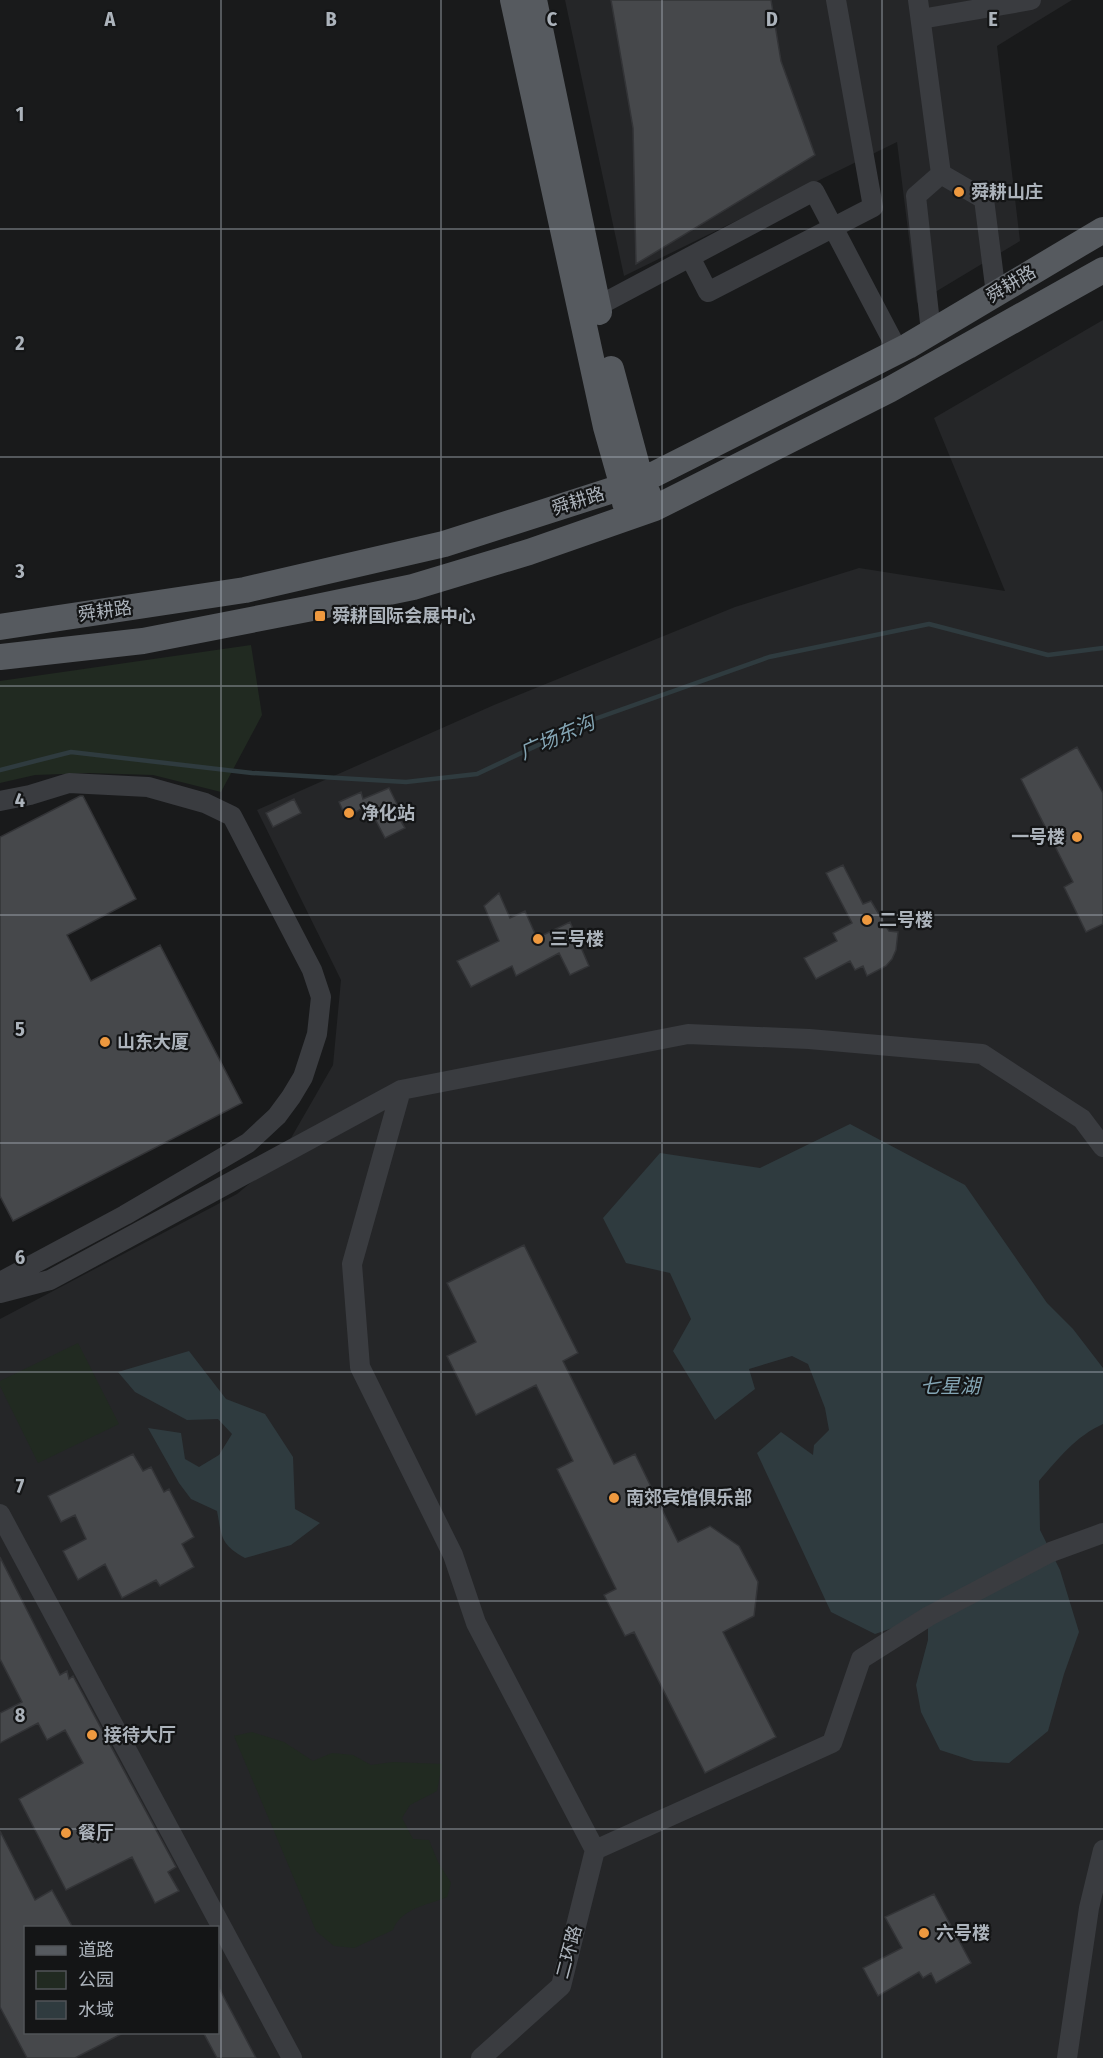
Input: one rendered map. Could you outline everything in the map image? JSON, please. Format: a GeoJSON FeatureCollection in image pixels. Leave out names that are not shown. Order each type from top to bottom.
{"type":"FeatureCollection","features":[{"type":"Feature","properties":{"kind":"main road"},"geometry":{"type":"LineString","coordinates":[[513,0],[606,427],[632,484],[655,508]]}},
{"type":"Feature","properties":{"kind":"main road"},"geometry":{"type":"LineString","coordinates":[[534,0],[615,388],[632,484],[628,518]]}},
{"type":"Feature","properties":{"kind":"main road","name":"舜耕路"},"geometry":{"type":"LineString","coordinates":[[0,627],[245,590],[444,544],[632,484],[897,351],[1103,230]]}},
{"type":"Feature","properties":{"kind":"main road","name":"舜耕路"},"geometry":{"type":"LineString","coordinates":[[0,657],[143,641],[413,587],[529,552],[628,518],[655,508],[890,390],[1103,270]]}},
{"type":"Feature","properties":{"kind":"street"},"geometry":{"type":"LineString","coordinates":[[690,257],[708,292],[873,207],[836,0]]}},
{"type":"Feature","properties":{"kind":"street"},"geometry":{"type":"LineString","coordinates":[[941,174],[920,10],[1019,1]]}},
{"type":"Feature","properties":{"kind":"street"},"geometry":{"type":"LineString","coordinates":[[941,174],[984,199],[996,294]]}},
{"type":"Feature","properties":{"kind":"street"},"geometry":{"type":"LineString","coordinates":[[931,332],[916,196],[941,174]]}},
{"type":"Feature","properties":{"kind":"street"},"geometry":{"type":"LineString","coordinates":[[598,306],[814,192],[897,351]]}},
{"type":"Feature","properties":{"kind":"street"},"geometry":{"type":"LineString","coordinates":[[0,801],[69,783],[148,787],[205,803],[232,816],[312,970],[321,997],[317,1034],[303,1077],[277,1116],[248,1143],[125,1215],[0,1282]]}},
{"type":"Feature","properties":{"kind":"street"},"geometry":{"type":"LineString","coordinates":[[0,1293],[50,1280],[401,1090],[688,1034],[809,1039],[982,1054],[1082,1119],[1103,1147]]}},
{"type":"Feature","properties":{"kind":"street"},"geometry":{"type":"LineString","coordinates":[[401,1090],[352,1264],[360,1366],[453,1555],[476,1623],[595,1850],[832,1743],[861,1659],[929,1616],[1051,1552],[1103,1533]]}},
{"type":"Feature","properties":{"kind":"street"},"geometry":{"type":"LineString","coordinates":[[0,1514],[292,2058]]}},
{"type":"Feature","properties":{"kind":"street","name":"二环路"},"geometry":{"type":"LineString","coordinates":[[481,2058],[561,1986],[595,1850]]}},
{"type":"Feature","properties":{"kind":"street"},"geometry":{"type":"LineString","coordinates":[[1067,2058],[1089,1908],[1103,1850]]}},
{"type":"Feature","properties":{"kind":"shaded area"},"geometry":{"type":"Polygon","coordinates":[[[565,0],[1072,0],[997,46],[1020,241],[917,303],[897,142],[624,276],[565,0]]]}},
{"type":"Feature","properties":{"kind":"shaded area"},"geometry":{"type":"Polygon","coordinates":[[[1103,320],[1103,2058],[0,2058],[0,1319],[237,1194],[279,1159],[333,1065],[341,980],[257,810],[494,705],[735,607],[859,568],[1005,591],[934,418],[1103,320]]]}},
{"type":"Feature","properties":{"kind":"green space"},"geometry":{"type":"Polygon","coordinates":[[[251,645],[262,715],[221,792],[153,775],[89,773],[35,775],[0,783],[0,681],[251,645]]]}},
{"type":"Feature","properties":{"kind":"green space"},"geometry":{"type":"Polygon","coordinates":[[[78,1343],[119,1424],[38,1463],[0,1386],[0,1381],[78,1343]]]}},
{"type":"Feature","properties":{"kind":"green space"},"geometry":{"type":"Polygon","coordinates":[[[252,1732],[284,1742],[313,1761],[332,1753],[353,1755],[371,1765],[393,1762],[442,1764],[437,1791],[410,1805],[402,1818],[413,1839],[429,1840],[438,1862],[451,1883],[447,1897],[409,1912],[402,1917],[393,1930],[354,1948],[334,1946],[316,1931],[234,1736],[252,1732]]]}},
{"type":"Feature","properties":{"kind":"water","name":"七星湖"},"geometry":{"type":"Polygon","coordinates":[[[850,1124],[965,1185],[1047,1303],[1073,1329],[1103,1368],[1103,1424],[1084,1435],[1060,1456],[1039,1481],[1040,1530],[1060,1570],[1079,1632],[1048,1731],[1009,1763],[974,1761],[940,1750],[921,1712],[916,1685],[928,1640],[928,1616],[875,1634],[831,1612],[757,1453],[781,1432],[813,1455],[814,1445],[829,1430],[825,1408],[808,1364],[792,1356],[749,1369],[755,1389],[715,1420],[673,1351],[691,1319],[670,1273],[626,1263],[603,1218],[660,1153],[760,1168],[850,1124]]]}},
{"type":"Feature","properties":{"kind":"water"},"geometry":{"type":"Polygon","coordinates":[[[189,1351],[226,1399],[265,1414],[293,1457],[295,1509],[320,1523],[291,1545],[245,1558],[226,1544],[221,1534],[217,1511],[191,1499],[179,1483],[148,1428],[181,1433],[185,1459],[199,1467],[219,1455],[232,1434],[218,1419],[187,1420],[135,1392],[118,1372],[189,1351]]]}},
{"type":"Feature","properties":{"kind":"building"},"geometry":{"type":"Polygon","coordinates":[[[611,0],[771,0],[781,61],[815,155],[636,264],[633,128],[611,0]]]}},
{"type":"Feature","properties":{"kind":"building","name":"一号楼"},"geometry":{"type":"Polygon","coordinates":[[[1077,747],[1103,793],[1103,924],[1086,932],[1064,887],[1073,882],[1021,779],[1077,747]]]}},
{"type":"Feature","properties":{"kind":"building","name":"净化站"},"geometry":{"type":"Polygon","coordinates":[[[389,788],[397,804],[392,806],[405,828],[385,838],[366,806],[346,818],[339,802],[361,792],[363,799],[389,788]]]}},
{"type":"Feature","properties":{"kind":"building","name":"山东大厦"},"geometry":{"type":"Polygon","coordinates":[[[83,796],[136,899],[67,935],[91,981],[160,945],[242,1103],[13,1221],[0,1196],[0,837],[83,796]]]}},
{"type":"Feature","properties":{"kind":"building"},"geometry":{"type":"Polygon","coordinates":[[[294,799],[301,813],[273,827],[266,813],[294,799]]]}},
{"type":"Feature","properties":{"kind":"building","name":"二号楼"},"geometry":{"type":"Polygon","coordinates":[[[843,865],[863,904],[871,901],[889,931],[898,932],[896,950],[886,966],[867,976],[863,966],[855,970],[850,961],[816,979],[804,958],[837,941],[833,933],[852,923],[826,873],[843,865]]]}},
{"type":"Feature","properties":{"kind":"building","name":"三号楼"},"geometry":{"type":"Polygon","coordinates":[[[499,893],[510,918],[525,911],[537,938],[570,922],[589,966],[570,975],[559,953],[516,976],[512,966],[471,987],[457,961],[499,941],[484,906],[499,893]]]}},
{"type":"Feature","properties":{"kind":"building","name":"南郊宾馆俱乐部"},"geometry":{"type":"Polygon","coordinates":[[[524,1245],[578,1353],[563,1361],[614,1464],[635,1454],[678,1542],[710,1526],[739,1546],[758,1582],[754,1616],[723,1632],[776,1737],[705,1773],[634,1632],[625,1636],[604,1595],[616,1589],[557,1469],[573,1461],[536,1385],[476,1415],[447,1356],[476,1342],[447,1283],[524,1245]]]}},
{"type":"Feature","properties":{"kind":"building"},"geometry":{"type":"Polygon","coordinates":[[[133,1454],[143,1471],[151,1467],[164,1492],[169,1489],[194,1537],[182,1544],[194,1567],[160,1586],[156,1580],[122,1598],[105,1564],[78,1580],[63,1551],[86,1539],[75,1515],[61,1522],[48,1496],[133,1454]]]}},
{"type":"Feature","properties":{"kind":"building","name":"接待大厅"},"geometry":{"type":"Polygon","coordinates":[[[0,1557],[60,1675],[67,1671],[69,1679],[73,1676],[176,1867],[168,1872],[179,1891],[155,1903],[132,1857],[66,1890],[19,1799],[83,1763],[65,1730],[47,1740],[38,1723],[0,1743],[0,1713],[22,1702],[0,1659],[0,1557]]]}},
{"type":"Feature","properties":{"kind":"building"},"geometry":{"type":"Polygon","coordinates":[[[0,1831],[35,1900],[52,1890],[72,1926],[24,1926],[24,2034],[121,2034],[75,2058],[27,2058],[0,2007],[0,1831]]]}},
{"type":"Feature","properties":{"kind":"building","name":"六号楼"},"geometry":{"type":"Polygon","coordinates":[[[934,1894],[971,1963],[936,1983],[931,1973],[923,1978],[919,1972],[878,1996],[863,1968],[902,1948],[885,1917],[934,1894]]]}},
{"type":"Feature","properties":{"kind":"building"},"geometry":{"type":"Polygon","coordinates":[[[219,1988],[256,2058],[217,2058],[204,2034],[219,2034],[219,1988]]]}},
{"type":"Feature","properties":{"kind":"waterway","name":"广场东沟"},"geometry":{"type":"LineString","coordinates":[[0,770],[71,752],[252,773],[406,782],[477,774],[589,721],[769,657],[929,624],[1048,655],[1103,648]]}},
{"type":"Feature","properties":{"kind":"place","name":"舜耕山庄"},"geometry":{"type":"Point","coordinates":[959,192]}},
{"type":"Feature","properties":{"kind":"place","name":"舜耕国际会展中心"},"geometry":{"type":"Point","coordinates":[320,616]}},
{"type":"Feature","properties":{"kind":"place","name":"净化站"},"geometry":{"type":"Point","coordinates":[349,813]}},
{"type":"Feature","properties":{"kind":"place","name":"一号楼"},"geometry":{"type":"Point","coordinates":[1077,837]}},
{"type":"Feature","properties":{"kind":"place","name":"二号楼"},"geometry":{"type":"Point","coordinates":[867,920]}},
{"type":"Feature","properties":{"kind":"place","name":"三号楼"},"geometry":{"type":"Point","coordinates":[538,939]}},
{"type":"Feature","properties":{"kind":"place","name":"山东大厦"},"geometry":{"type":"Point","coordinates":[105,1042]}},
{"type":"Feature","properties":{"kind":"place","name":"南郊宾馆俱乐部"},"geometry":{"type":"Point","coordinates":[614,1498]}},
{"type":"Feature","properties":{"kind":"place","name":"接待大厅"},"geometry":{"type":"Point","coordinates":[92,1735]}},
{"type":"Feature","properties":{"kind":"place","name":"餐厅"},"geometry":{"type":"Point","coordinates":[66,1833]}},
{"type":"Feature","properties":{"kind":"place","name":"六号楼"},"geometry":{"type":"Point","coordinates":[924,1933]}}]}
